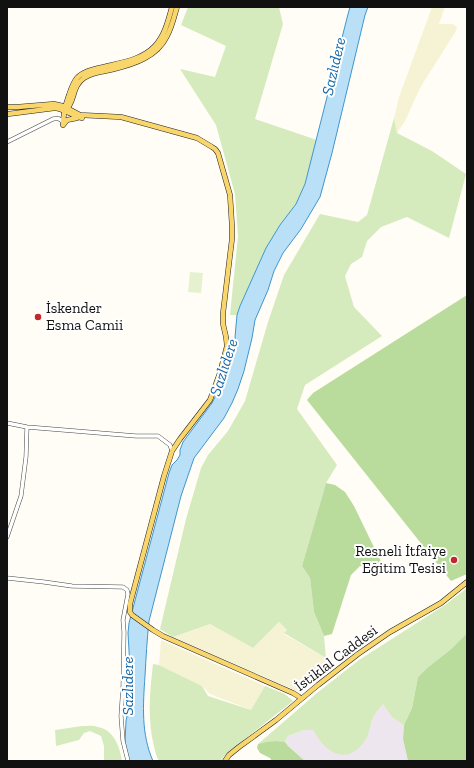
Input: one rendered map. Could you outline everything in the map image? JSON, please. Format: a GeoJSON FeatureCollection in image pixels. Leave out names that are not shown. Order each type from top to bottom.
{"type":"FeatureCollection","features":[{"type":"Feature","properties":{"kind":"main road"},"geometry":{"type":"LineString","coordinates":[[63,124],[65,109],[75,89],[83,79],[88,76],[108,71],[124,62],[145,54],[154,47],[164,34],[172,7]]}},
{"type":"Feature","properties":{"kind":"main road"},"geometry":{"type":"LineString","coordinates":[[76,113],[70,100],[72,85],[79,76],[92,70],[130,65],[140,62],[159,49],[167,37],[177,7]]}},
{"type":"Feature","properties":{"kind":"main road"},"geometry":{"type":"LineString","coordinates":[[70,100],[62,104],[17,107],[8,106],[10,110],[8,114],[55,108],[65,109],[72,115],[79,117],[121,120],[207,144]]}},
{"type":"Feature","properties":{"kind":"main road"},"geometry":{"type":"LineString","coordinates":[[54,104],[80,115],[121,118],[197,138],[215,149],[218,153],[230,195],[231,208],[232,239],[223,313],[223,324],[227,346],[220,373],[210,400],[172,451],[130,604],[130,612],[140,621],[163,636],[293,692],[301,700]]}},
{"type":"Feature","properties":{"kind":"main road"},"geometry":{"type":"LineString","coordinates":[[63,124],[67,120],[79,117]]}},
{"type":"Feature","properties":{"kind":"main road","name":"İstiklal Caddesi"},"geometry":{"type":"LineString","coordinates":[[226,761],[229,755],[276,720],[358,654],[401,625],[441,603],[467,582]]}},
{"type":"Feature","properties":{"kind":"street"},"geometry":{"type":"LineString","coordinates":[[7,142],[52,120],[62,114],[65,109]]}},
{"type":"Feature","properties":{"kind":"street"},"geometry":{"type":"LineString","coordinates":[[52,120],[58,118],[63,124]]}},
{"type":"Feature","properties":{"kind":"street"},"geometry":{"type":"LineString","coordinates":[[7,423],[27,427],[136,436],[158,436],[170,445],[172,451]]}},
{"type":"Feature","properties":{"kind":"street"},"geometry":{"type":"LineString","coordinates":[[7,537],[21,496],[26,457],[27,427]]}},
{"type":"Feature","properties":{"kind":"street"},"geometry":{"type":"LineString","coordinates":[[7,578],[72,586],[124,587],[127,590],[128,594],[123,620],[124,646],[121,716],[123,741],[128,761]]}},
{"type":"Feature","properties":{"kind":"shaded area"},"geometry":{"type":"Polygon","coordinates":[[[432,7],[445,7],[439,24],[453,24],[457,27],[456,31],[420,88],[405,121],[397,133],[394,118],[399,97],[432,7]]]}},
{"type":"Feature","properties":{"kind":"shaded area"},"geometry":{"type":"Polygon","coordinates":[[[279,622],[287,630],[284,634],[326,658],[327,663],[299,692],[173,637],[210,624],[253,648],[279,622]]]}},
{"type":"Feature","properties":{"kind":"shaded area"},"geometry":{"type":"Polygon","coordinates":[[[161,640],[265,686],[251,710],[210,694],[202,686],[159,665],[161,640]]]}},
{"type":"Feature","properties":{"kind":"shaded area"},"geometry":{"type":"Polygon","coordinates":[[[383,704],[404,725],[403,739],[408,761],[305,761],[285,742],[288,736],[304,730],[313,730],[330,751],[366,738],[375,713],[383,704]]]}},
{"type":"Feature","properties":{"kind":"green space"},"geometry":{"type":"Polygon","coordinates":[[[188,7],[279,7],[283,24],[255,119],[317,140],[305,184],[296,204],[280,225],[266,248],[237,315],[230,315],[238,236],[235,194],[216,125],[180,69],[215,77],[226,46],[181,25],[188,7]]]}},
{"type":"Feature","properties":{"kind":"green space"},"geometry":{"type":"Polygon","coordinates":[[[394,118],[397,133],[432,151],[466,174],[449,238],[407,217],[381,227],[367,241],[362,257],[351,264],[345,276],[354,307],[382,336],[305,385],[297,409],[337,465],[326,483],[302,566],[310,578],[314,612],[324,636],[326,658],[284,633],[287,630],[279,622],[253,648],[210,624],[173,637],[160,629],[186,519],[201,468],[208,455],[228,431],[245,401],[268,322],[284,275],[320,214],[358,222],[367,215],[394,118]]]}},
{"type":"Feature","properties":{"kind":"green space"},"geometry":{"type":"Polygon","coordinates":[[[190,272],[203,273],[201,293],[188,292],[190,272]]]}},
{"type":"Feature","properties":{"kind":"green space"},"geometry":{"type":"Polygon","coordinates":[[[467,295],[467,574],[451,581],[307,400],[313,393],[467,295]]]}},
{"type":"Feature","properties":{"kind":"green space"},"geometry":{"type":"Polygon","coordinates":[[[326,483],[335,485],[345,492],[354,506],[385,570],[360,566],[351,575],[332,634],[324,636],[314,612],[310,578],[302,566],[326,483]]]}},
{"type":"Feature","properties":{"kind":"green space"},"geometry":{"type":"Polygon","coordinates":[[[467,588],[467,633],[450,650],[418,677],[412,708],[404,725],[392,717],[383,704],[374,717],[364,742],[352,753],[342,755],[328,749],[313,730],[304,730],[288,736],[285,742],[265,742],[258,744],[317,693],[359,660],[445,605],[467,588]]]}},
{"type":"Feature","properties":{"kind":"green space"},"geometry":{"type":"Polygon","coordinates":[[[467,633],[467,761],[408,761],[403,739],[404,725],[412,708],[418,677],[450,650],[467,633]]]}},
{"type":"Feature","properties":{"kind":"green space"},"geometry":{"type":"Polygon","coordinates":[[[153,664],[159,665],[202,686],[208,696],[251,710],[265,686],[285,694],[293,701],[227,753],[220,761],[159,761],[150,726],[150,695],[153,664]]]}},
{"type":"Feature","properties":{"kind":"green space"},"geometry":{"type":"Polygon","coordinates":[[[82,726],[96,726],[104,729],[112,735],[120,750],[122,761],[104,761],[104,746],[101,736],[90,731],[84,733],[79,740],[56,746],[55,730],[82,726]]]}},
{"type":"Feature","properties":{"kind":"green space"},"geometry":{"type":"Polygon","coordinates":[[[276,741],[285,742],[305,761],[272,761],[270,758],[260,753],[257,748],[258,744],[276,741]]]}},
{"type":"Feature","properties":{"kind":"water"},"geometry":{"type":"Polygon","coordinates":[[[350,7],[368,7],[320,197],[301,229],[283,253],[274,271],[268,290],[255,320],[244,371],[238,389],[224,418],[194,458],[181,496],[149,621],[143,709],[146,740],[153,761],[129,761],[125,742],[126,721],[130,697],[129,623],[169,473],[172,465],[180,455],[183,442],[212,403],[219,389],[230,352],[235,341],[237,315],[240,306],[266,248],[280,225],[296,204],[305,184],[350,7]]]}},
{"type":"Feature","properties":{"kind":"place","name":"İskender Esma Camii"},"geometry":{"type":"Point","coordinates":[38,317]}},
{"type":"Feature","properties":{"kind":"place","name":"Resneli İtfaiye Eğitim Tesisi"},"geometry":{"type":"Point","coordinates":[454,560]}},
{"type":"Feature","properties":{"kind":"water label","name":"Sazlıdere"},"geometry":{"type":"Point","coordinates":[333,66]}},
{"type":"Feature","properties":{"kind":"water label","name":"Sazlıdere"},"geometry":{"type":"Point","coordinates":[223,367]}},
{"type":"Feature","properties":{"kind":"water label","name":"Sazlıdere"},"geometry":{"type":"Point","coordinates":[127,686]}}]}
